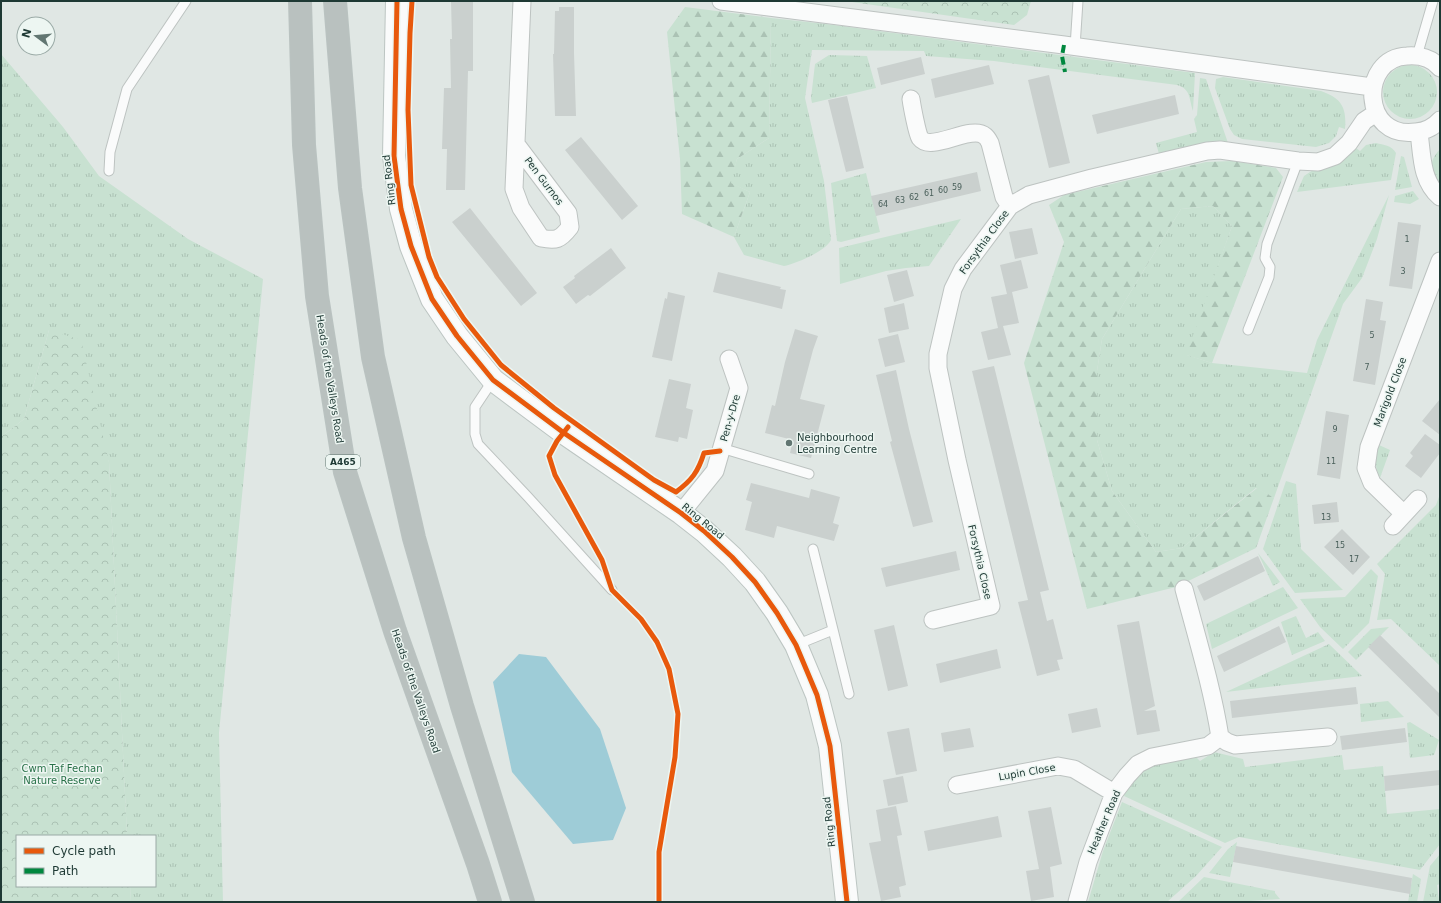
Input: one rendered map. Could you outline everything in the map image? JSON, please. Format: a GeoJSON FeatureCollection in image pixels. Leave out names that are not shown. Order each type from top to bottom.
{"type":"FeatureCollection","features":[{"type":"Feature","properties":{"kind":"highway","name":"Heads of the Valleys Road"},"geometry":{"type":"LineString","coordinates":[[300,1],[304,145],[318,296],[345,472],[395,631],[478,864],[490,902]]}},
{"type":"Feature","properties":{"kind":"highway"},"geometry":{"type":"LineString","coordinates":[[336,1],[350,188],[373,357],[414,538],[462,706],[523,902]]}},
{"type":"Feature","properties":{"kind":"street","name":"Ring Road"},"geometry":{"type":"LineString","coordinates":[[397,1],[394,156],[402,209],[412,246],[432,299],[456,336],[493,380],[564,433],[704,530],[755,582],[777,613],[796,645],[817,695],[830,746],[847,902]]}},
{"type":"Feature","properties":{"kind":"street","name":"Pen Gurnos"},"geometry":{"type":"LineString","coordinates":[[516,144],[568,213],[570,227],[562,237],[551,240],[541,238],[521,208],[514,189],[522,1]]}},
{"type":"Feature","properties":{"kind":"street"},"geometry":{"type":"LineString","coordinates":[[721,1],[1372,87]]}},
{"type":"Feature","properties":{"kind":"street"},"geometry":{"type":"LineString","coordinates":[[1440,68],[1428,59],[1417,56],[1405,56],[1393,59],[1384,66],[1376,76],[1372,87],[1372,100],[1376,113],[1384,123],[1394,130],[1407,134],[1419,132],[1432,128],[1440,120]]}},
{"type":"Feature","properties":{"kind":"street"},"geometry":{"type":"LineString","coordinates":[[911,99],[920,137],[926,142],[934,142],[966,134],[978,133],[985,136],[990,143],[1004,197],[1010,206]]}},
{"type":"Feature","properties":{"kind":"street","name":"Forsythia Close"},"geometry":{"type":"LineString","coordinates":[[933,620],[991,606],[955,452],[938,368],[938,354],[953,289],[963,269],[1010,206],[1029,195],[1092,178],[1206,151],[1228,150],[1298,161],[1318,162],[1335,156],[1349,143],[1364,121],[1376,113]]}},
{"type":"Feature","properties":{"kind":"street"},"geometry":{"type":"LineString","coordinates":[[1419,132],[1424,174],[1432,190],[1440,197]]}},
{"type":"Feature","properties":{"kind":"street","name":"Marigold Close"},"geometry":{"type":"LineString","coordinates":[[1418,499],[1399,520],[1372,483],[1366,468],[1369,447],[1440,261]]}},
{"type":"Feature","properties":{"kind":"street","name":"Pen-y-Dre"},"geometry":{"type":"LineString","coordinates":[[681,513],[715,471],[739,388],[729,359]]}},
{"type":"Feature","properties":{"kind":"street"},"geometry":{"type":"LineString","coordinates":[[1184,589],[1202,655],[1220,737],[1226,742],[1235,745],[1328,736]]}},
{"type":"Feature","properties":{"kind":"street","name":"Heather Road"},"geometry":{"type":"LineString","coordinates":[[1077,902],[1088,862],[1114,793],[1127,776],[1138,764],[1152,757],[1208,746],[1220,737]]}},
{"type":"Feature","properties":{"kind":"street","name":"Lupin Close"},"geometry":{"type":"LineString","coordinates":[[957,785],[1058,766],[1074,769],[1114,793]]}},
{"type":"Feature","properties":{"kind":"lane"},"geometry":{"type":"LineString","coordinates":[[109,171],[110,152],[127,89],[186,1]]}},
{"type":"Feature","properties":{"kind":"lane"},"geometry":{"type":"LineString","coordinates":[[1075,47],[1078,1]]}},
{"type":"Feature","properties":{"kind":"lane"},"geometry":{"type":"LineString","coordinates":[[1417,56],[1433,1]]}},
{"type":"Feature","properties":{"kind":"lane"},"geometry":{"type":"LineString","coordinates":[[1248,330],[1269,277],[1270,267],[1265,258],[1267,244],[1298,161]]}},
{"type":"Feature","properties":{"kind":"lane"},"geometry":{"type":"LineString","coordinates":[[493,380],[475,407],[474,434],[478,444],[612,590]]}},
{"type":"Feature","properties":{"kind":"lane"},"geometry":{"type":"LineString","coordinates":[[721,448],[809,474]]}},
{"type":"Feature","properties":{"kind":"lane"},"geometry":{"type":"LineString","coordinates":[[813,549],[849,694]]}},
{"type":"Feature","properties":{"kind":"lane"},"geometry":{"type":"LineString","coordinates":[[796,645],[833,630]]}},
{"type":"Feature","properties":{"kind":"green space"},"geometry":{"type":"Polygon","coordinates":[[[845,1],[1031,1],[1027,15],[1014,25],[845,1]]]}},
{"type":"Feature","properties":{"kind":"green space"},"geometry":{"type":"Polygon","coordinates":[[[685,7],[771,18],[769,138],[737,159],[731,183],[750,192],[734,237],[682,214],[680,159],[667,32],[685,7]]]}},
{"type":"Feature","properties":{"kind":"green space"},"geometry":{"type":"Polygon","coordinates":[[[771,18],[1195,73],[1193,111],[1187,92],[1185,89],[1177,85],[994,61],[926,56],[924,51],[812,50],[805,98],[824,181],[831,240],[817,253],[795,263],[784,266],[744,255],[734,237],[750,192],[730,183],[737,159],[769,138],[771,18]]]}},
{"type":"Feature","properties":{"kind":"green space"},"geometry":{"type":"Polygon","coordinates":[[[1,54],[63,127],[99,176],[188,239],[263,279],[219,733],[223,902],[131,902],[130,887],[156,887],[156,835],[127,835],[109,462],[49,330],[24,419],[1,437],[1,54]]]}},
{"type":"Feature","properties":{"kind":"green space"},"geometry":{"type":"Polygon","coordinates":[[[829,55],[867,56],[876,88],[812,103],[811,98],[815,64],[829,55]]]}},
{"type":"Feature","properties":{"kind":"green space"},"geometry":{"type":"Polygon","coordinates":[[[1405,65],[1415,65],[1429,73],[1435,82],[1437,92],[1435,102],[1429,111],[1415,119],[1405,119],[1395,114],[1388,107],[1383,97],[1383,87],[1388,77],[1395,70],[1405,65]]]}},
{"type":"Feature","properties":{"kind":"green space"},"geometry":{"type":"Polygon","coordinates":[[[1223,77],[1321,91],[1338,100],[1341,104],[1345,115],[1345,129],[1339,127],[1336,136],[1329,143],[1316,147],[1242,139],[1234,135],[1230,129],[1215,88],[1216,79],[1223,77]]]}},
{"type":"Feature","properties":{"kind":"green space"},"geometry":{"type":"Polygon","coordinates":[[[1200,78],[1206,79],[1228,143],[1202,144],[1159,154],[1156,143],[1197,132],[1194,119],[1197,115],[1200,78]]]}},
{"type":"Feature","properties":{"kind":"green space"},"geometry":{"type":"Polygon","coordinates":[[[1376,143],[1390,147],[1396,153],[1391,180],[1297,192],[1304,176],[1313,170],[1329,168],[1343,161],[1356,148],[1360,151],[1366,145],[1376,143]]]}},
{"type":"Feature","properties":{"kind":"green space"},"geometry":{"type":"Polygon","coordinates":[[[1440,149],[1440,185],[1434,175],[1432,163],[1440,149]]]}},
{"type":"Feature","properties":{"kind":"green space"},"geometry":{"type":"Polygon","coordinates":[[[1401,156],[1404,157],[1412,187],[1395,190],[1401,156]]]}},
{"type":"Feature","properties":{"kind":"green space"},"geometry":{"type":"Polygon","coordinates":[[[1232,161],[1276,168],[1283,177],[1212,363],[1186,355],[1232,226],[1213,206],[1181,209],[1102,339],[1097,371],[1097,440],[1112,491],[1156,552],[1182,548],[1257,488],[1274,498],[1256,548],[1176,587],[1087,609],[1024,363],[1064,242],[1049,205],[1064,195],[1206,162],[1232,161]]]}},
{"type":"Feature","properties":{"kind":"green space"},"geometry":{"type":"Polygon","coordinates":[[[866,173],[880,232],[841,242],[837,241],[831,183],[866,173]]]}},
{"type":"Feature","properties":{"kind":"green space"},"geometry":{"type":"Polygon","coordinates":[[[1413,191],[1419,199],[1410,204],[1394,202],[1395,196],[1413,191]]]}},
{"type":"Feature","properties":{"kind":"green space"},"geometry":{"type":"Polygon","coordinates":[[[1389,195],[1377,239],[1362,278],[1343,304],[1274,498],[1256,488],[1182,548],[1156,552],[1112,491],[1097,440],[1097,371],[1102,339],[1181,209],[1213,206],[1232,226],[1187,355],[1212,363],[1307,373],[1317,340],[1389,195]]]}},
{"type":"Feature","properties":{"kind":"green space"},"geometry":{"type":"Polygon","coordinates":[[[961,219],[929,266],[886,271],[840,284],[839,248],[961,219]]]}},
{"type":"Feature","properties":{"kind":"green space","name":"Cwm Taf Fechan Nature Reserve"},"geometry":{"type":"Polygon","coordinates":[[[49,330],[81,340],[109,462],[127,835],[16,835],[16,887],[130,887],[131,902],[1,902],[1,437],[24,419],[49,330]]]}},
{"type":"Feature","properties":{"kind":"green space"},"geometry":{"type":"Polygon","coordinates":[[[1379,445],[1390,450],[1380,478],[1376,462],[1379,445]]]}},
{"type":"Feature","properties":{"kind":"green space"},"geometry":{"type":"Polygon","coordinates":[[[1286,481],[1296,484],[1301,549],[1343,590],[1295,593],[1263,549],[1286,481]]]}},
{"type":"Feature","properties":{"kind":"green space"},"geometry":{"type":"Polygon","coordinates":[[[1440,494],[1440,666],[1391,619],[1377,620],[1385,574],[1377,564],[1436,505],[1440,494]]]}},
{"type":"Feature","properties":{"kind":"green space"},"geometry":{"type":"Polygon","coordinates":[[[1258,553],[1280,582],[1273,586],[1258,553]]]}},
{"type":"Feature","properties":{"kind":"green space"},"geometry":{"type":"Polygon","coordinates":[[[1371,569],[1378,576],[1369,623],[1343,649],[1320,627],[1300,599],[1345,597],[1371,569]]]}},
{"type":"Feature","properties":{"kind":"green space"},"geometry":{"type":"Polygon","coordinates":[[[1283,587],[1298,608],[1212,649],[1206,624],[1283,587]]]}},
{"type":"Feature","properties":{"kind":"green space"},"geometry":{"type":"Polygon","coordinates":[[[1296,616],[1306,638],[1318,632],[1325,641],[1292,655],[1281,622],[1296,616]]]}},
{"type":"Feature","properties":{"kind":"green space"},"geometry":{"type":"Polygon","coordinates":[[[1389,627],[1356,660],[1348,652],[1371,629],[1389,627]]]}},
{"type":"Feature","properties":{"kind":"green space"},"geometry":{"type":"Polygon","coordinates":[[[1329,644],[1362,676],[1226,692],[1329,644]]]}},
{"type":"Feature","properties":{"kind":"green space"},"geometry":{"type":"Polygon","coordinates":[[[1388,701],[1404,717],[1361,722],[1360,704],[1388,701]]]}},
{"type":"Feature","properties":{"kind":"green space"},"geometry":{"type":"Polygon","coordinates":[[[1410,722],[1439,740],[1434,755],[1410,758],[1407,723],[1410,722]]]}},
{"type":"Feature","properties":{"kind":"green space"},"geometry":{"type":"Polygon","coordinates":[[[1214,752],[1243,759],[1245,767],[1342,755],[1344,770],[1383,766],[1387,814],[1440,809],[1440,844],[1420,870],[1239,837],[1225,843],[1124,796],[1135,774],[1148,765],[1172,759],[1197,758],[1200,761],[1214,752]]]}},
{"type":"Feature","properties":{"kind":"green space"},"geometry":{"type":"Polygon","coordinates":[[[1122,802],[1222,847],[1196,876],[1167,902],[1088,902],[1103,851],[1122,802]]]}},
{"type":"Feature","properties":{"kind":"green space"},"geometry":{"type":"Polygon","coordinates":[[[1237,842],[1230,877],[1209,873],[1228,849],[1237,842]]]}},
{"type":"Feature","properties":{"kind":"green space"},"geometry":{"type":"Polygon","coordinates":[[[1440,854],[1440,884],[1437,885],[1439,901],[1423,902],[1430,866],[1440,854]]]}},
{"type":"Feature","properties":{"kind":"green space"},"geometry":{"type":"Polygon","coordinates":[[[1413,874],[1421,879],[1417,902],[1408,902],[1413,874]]]}},
{"type":"Feature","properties":{"kind":"green space"},"geometry":{"type":"Polygon","coordinates":[[[1204,877],[1275,891],[1280,899],[1236,902],[1178,902],[1204,877]]]}},
{"type":"Feature","properties":{"kind":"water"},"geometry":{"type":"Polygon","coordinates":[[[519,654],[546,657],[600,729],[626,808],[613,840],[573,844],[512,772],[493,682],[519,654]]]}},
{"type":"Feature","properties":{"kind":"building"},"geometry":{"type":"Polygon","coordinates":[[[451,1],[473,1],[473,71],[468,71],[465,190],[446,190],[447,149],[442,149],[444,88],[451,88],[451,1]]]}},
{"type":"Feature","properties":{"kind":"building"},"geometry":{"type":"Polygon","coordinates":[[[559,7],[574,7],[576,116],[555,116],[553,54],[555,11],[559,11],[559,7]]]}},
{"type":"Feature","properties":{"kind":"building"},"geometry":{"type":"Polygon","coordinates":[[[921,57],[925,74],[881,85],[877,68],[921,57]]]}},
{"type":"Feature","properties":{"kind":"building"},"geometry":{"type":"Polygon","coordinates":[[[989,65],[994,84],[935,98],[931,79],[989,65]]]}},
{"type":"Feature","properties":{"kind":"building"},"geometry":{"type":"Polygon","coordinates":[[[1049,75],[1070,163],[1049,168],[1028,80],[1049,75]]]}},
{"type":"Feature","properties":{"kind":"building"},"geometry":{"type":"Polygon","coordinates":[[[1175,95],[1179,114],[1097,134],[1092,115],[1175,95]]]}},
{"type":"Feature","properties":{"kind":"building"},"geometry":{"type":"Polygon","coordinates":[[[847,96],[864,168],[846,172],[828,100],[847,96]]]}},
{"type":"Feature","properties":{"kind":"building"},"geometry":{"type":"Polygon","coordinates":[[[581,137],[638,206],[622,220],[565,150],[581,137]]]}},
{"type":"Feature","properties":{"kind":"building"},"geometry":{"type":"Polygon","coordinates":[[[977,172],[981,191],[876,216],[871,196],[977,172]]]}},
{"type":"Feature","properties":{"kind":"building"},"geometry":{"type":"Polygon","coordinates":[[[470,208],[537,293],[521,306],[452,222],[470,208]]]}},
{"type":"Feature","properties":{"kind":"building"},"geometry":{"type":"Polygon","coordinates":[[[1398,222],[1421,225],[1412,289],[1389,286],[1398,222]]]}},
{"type":"Feature","properties":{"kind":"building"},"geometry":{"type":"Polygon","coordinates":[[[1032,228],[1038,254],[1015,259],[1009,232],[1032,228]]]}},
{"type":"Feature","properties":{"kind":"building"},"geometry":{"type":"Polygon","coordinates":[[[611,248],[626,268],[590,296],[588,295],[576,304],[563,287],[575,278],[574,276],[611,248]]]}},
{"type":"Feature","properties":{"kind":"building"},"geometry":{"type":"Polygon","coordinates":[[[1021,260],[1028,288],[1012,292],[1019,323],[1003,326],[1011,355],[988,360],[981,332],[998,328],[991,297],[1007,294],[1000,265],[1021,260]]]}},
{"type":"Feature","properties":{"kind":"building"},"geometry":{"type":"Polygon","coordinates":[[[907,270],[914,296],[894,302],[887,275],[907,270]]]}},
{"type":"Feature","properties":{"kind":"building"},"geometry":{"type":"Polygon","coordinates":[[[718,272],[781,287],[780,289],[786,290],[782,309],[713,292],[718,272]]]}},
{"type":"Feature","properties":{"kind":"building"},"geometry":{"type":"Polygon","coordinates":[[[668,292],[685,296],[672,361],[652,357],[665,298],[667,299],[668,292]]]}},
{"type":"Feature","properties":{"kind":"building"},"geometry":{"type":"Polygon","coordinates":[[[1366,299],[1383,302],[1380,320],[1386,321],[1375,385],[1353,381],[1366,299]]]}},
{"type":"Feature","properties":{"kind":"building"},"geometry":{"type":"Polygon","coordinates":[[[904,303],[909,329],[889,333],[884,308],[904,303]]]}},
{"type":"Feature","properties":{"kind":"building"},"geometry":{"type":"Polygon","coordinates":[[[795,329],[818,336],[800,399],[825,405],[811,458],[790,453],[793,440],[765,433],[772,405],[775,406],[785,362],[795,329]]]}},
{"type":"Feature","properties":{"kind":"building"},"geometry":{"type":"Polygon","coordinates":[[[898,334],[905,362],[885,367],[878,339],[898,334]]]}},
{"type":"Feature","properties":{"kind":"building"},"geometry":{"type":"Polygon","coordinates":[[[994,366],[1049,590],[1040,592],[1047,621],[1053,619],[1063,659],[1057,660],[1060,670],[1037,676],[1018,602],[1028,600],[972,371],[994,366]]]}},
{"type":"Feature","properties":{"kind":"building"},"geometry":{"type":"Polygon","coordinates":[[[896,370],[909,429],[933,522],[913,527],[890,442],[892,441],[876,375],[896,370]]]}},
{"type":"Feature","properties":{"kind":"building"},"geometry":{"type":"Polygon","coordinates":[[[669,379],[691,384],[686,408],[693,410],[687,439],[679,437],[678,442],[655,437],[669,379]]]}},
{"type":"Feature","properties":{"kind":"building"},"geometry":{"type":"Polygon","coordinates":[[[1440,399],[1440,435],[1422,421],[1440,399]]]}},
{"type":"Feature","properties":{"kind":"building"},"geometry":{"type":"Polygon","coordinates":[[[1326,411],[1349,415],[1340,479],[1317,475],[1326,411]]]}},
{"type":"Feature","properties":{"kind":"building"},"geometry":{"type":"Polygon","coordinates":[[[1425,434],[1440,445],[1440,453],[1421,478],[1405,466],[1413,456],[1410,453],[1425,434]]]}},
{"type":"Feature","properties":{"kind":"building"},"geometry":{"type":"Polygon","coordinates":[[[751,483],[809,498],[811,489],[840,497],[833,523],[839,525],[834,541],[777,526],[774,538],[745,530],[752,502],[746,500],[751,483]]]}},
{"type":"Feature","properties":{"kind":"building"},"geometry":{"type":"Polygon","coordinates":[[[1337,502],[1339,522],[1314,524],[1312,505],[1337,502]]]}},
{"type":"Feature","properties":{"kind":"building"},"geometry":{"type":"Polygon","coordinates":[[[1342,529],[1370,557],[1353,575],[1324,547],[1342,529]]]}},
{"type":"Feature","properties":{"kind":"building"},"geometry":{"type":"Polygon","coordinates":[[[956,551],[960,570],[886,587],[881,568],[956,551]]]}},
{"type":"Feature","properties":{"kind":"building"},"geometry":{"type":"Polygon","coordinates":[[[1258,556],[1265,571],[1204,601],[1197,586],[1258,556]]]}},
{"type":"Feature","properties":{"kind":"building"},"geometry":{"type":"Polygon","coordinates":[[[1139,621],[1155,706],[1144,711],[1156,710],[1160,731],[1137,735],[1117,625],[1139,621]]]}},
{"type":"Feature","properties":{"kind":"building"},"geometry":{"type":"Polygon","coordinates":[[[894,625],[908,686],[888,691],[874,630],[894,625]]]}},
{"type":"Feature","properties":{"kind":"building"},"geometry":{"type":"Polygon","coordinates":[[[1279,626],[1286,642],[1224,672],[1217,656],[1279,626]]]}},
{"type":"Feature","properties":{"kind":"building"},"geometry":{"type":"Polygon","coordinates":[[[1380,635],[1440,694],[1440,718],[1368,647],[1380,635]]]}},
{"type":"Feature","properties":{"kind":"building"},"geometry":{"type":"Polygon","coordinates":[[[997,649],[1001,668],[940,683],[936,664],[997,649]]]}},
{"type":"Feature","properties":{"kind":"building"},"geometry":{"type":"Polygon","coordinates":[[[1356,687],[1358,704],[1232,718],[1230,701],[1356,687]]]}},
{"type":"Feature","properties":{"kind":"building"},"geometry":{"type":"Polygon","coordinates":[[[1097,708],[1101,727],[1072,733],[1068,714],[1097,708]]]}},
{"type":"Feature","properties":{"kind":"building"},"geometry":{"type":"Polygon","coordinates":[[[909,728],[917,771],[896,775],[887,732],[909,728]]]}},
{"type":"Feature","properties":{"kind":"building"},"geometry":{"type":"Polygon","coordinates":[[[970,728],[974,747],[944,752],[941,733],[970,728]]]}},
{"type":"Feature","properties":{"kind":"building"},"geometry":{"type":"Polygon","coordinates":[[[1405,728],[1407,742],[1342,750],[1340,736],[1405,728]]]}},
{"type":"Feature","properties":{"kind":"building"},"geometry":{"type":"Polygon","coordinates":[[[1440,770],[1440,785],[1385,791],[1384,776],[1440,770]]]}},
{"type":"Feature","properties":{"kind":"building"},"geometry":{"type":"Polygon","coordinates":[[[903,776],[908,802],[888,806],[883,780],[903,776]]]}},
{"type":"Feature","properties":{"kind":"building"},"geometry":{"type":"Polygon","coordinates":[[[896,806],[902,835],[897,836],[906,885],[899,887],[901,897],[881,901],[869,843],[881,841],[876,810],[896,806]]]}},
{"type":"Feature","properties":{"kind":"building"},"geometry":{"type":"Polygon","coordinates":[[[1051,807],[1062,864],[1050,867],[1054,897],[1031,901],[1026,871],[1039,869],[1028,811],[1051,807]]]}},
{"type":"Feature","properties":{"kind":"building"},"geometry":{"type":"Polygon","coordinates":[[[998,816],[1002,837],[928,851],[924,831],[998,816]]]}},
{"type":"Feature","properties":{"kind":"building"},"geometry":{"type":"Polygon","coordinates":[[[1236,846],[1412,878],[1410,894],[1233,862],[1236,846]]]}},
{"type":"Feature","properties":{"kind":"marked path"},"geometry":{"type":"LineString","coordinates":[[1064,45],[1062,56],[1065,72]]}},
{"type":"Feature","properties":{"kind":"cycle path"},"geometry":{"type":"LineString","coordinates":[[397,1],[394,156],[401,209],[411,246],[432,299],[457,336],[493,380],[564,433],[681,513],[704,531],[732,557],[755,582],[777,613],[796,645],[817,695],[830,746],[847,902]]}},
{"type":"Feature","properties":{"kind":"cycle path"},"geometry":{"type":"LineString","coordinates":[[412,1],[408,110],[411,185],[429,257],[437,277],[464,319],[501,365],[554,408],[654,480],[676,492],[694,475],[704,453],[720,451]]}},
{"type":"Feature","properties":{"kind":"cycle path"},"geometry":{"type":"LineString","coordinates":[[568,427],[557,441],[549,456],[555,475],[602,560],[612,590],[641,619],[657,642],[669,669],[678,714],[675,757],[659,852],[659,902]]}},
{"type":"Feature","properties":{"kind":"place","name":"Neighbourhood Learning Centre"},"geometry":{"type":"Point","coordinates":[789,443]}}]}
